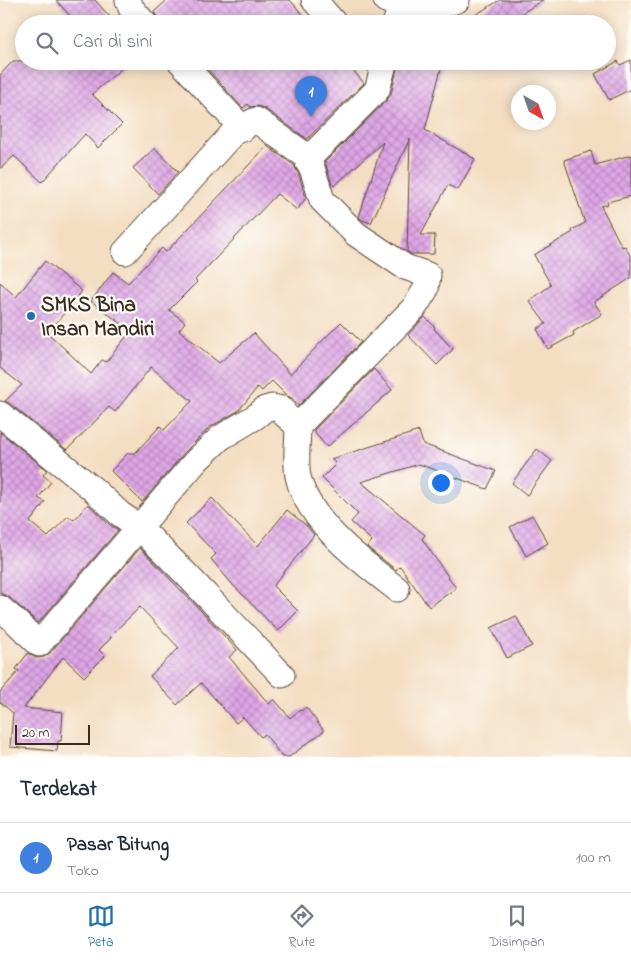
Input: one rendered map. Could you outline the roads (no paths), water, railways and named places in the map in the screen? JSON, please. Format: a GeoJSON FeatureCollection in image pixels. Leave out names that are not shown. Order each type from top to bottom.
{"type":"FeatureCollection","features":[{"type":"Feature","properties":{"kind":"street"},"geometry":{"type":"LineString","coordinates":[[128,0],[131,8],[137,15]]}},
{"type":"Feature","properties":{"kind":"street"},"geometry":{"type":"LineString","coordinates":[[314,0],[327,15]]}},
{"type":"Feature","properties":{"kind":"street"},"geometry":{"type":"LineString","coordinates":[[392,10],[446,5],[457,0]]}},
{"type":"Feature","properties":{"kind":"street"},"geometry":{"type":"LineString","coordinates":[[188,70],[243,129]]}},
{"type":"Feature","properties":{"kind":"street"},"geometry":{"type":"LineString","coordinates":[[383,70],[377,90],[309,158],[308,163],[312,168],[322,200],[356,234],[405,267],[428,276],[426,289],[414,308],[298,426],[297,474],[310,506],[332,532],[362,563],[397,589]]}},
{"type":"Feature","properties":{"kind":"street"},"geometry":{"type":"LineString","coordinates":[[125,252],[234,132],[243,129],[250,122],[256,120],[309,158]]}},
{"type":"Feature","properties":{"kind":"street"},"geometry":{"type":"LineString","coordinates":[[0,608],[39,644],[196,461],[220,438],[265,409],[272,407],[282,409],[284,414],[298,426]]}},
{"type":"Feature","properties":{"kind":"street"},"geometry":{"type":"LineString","coordinates":[[0,414],[94,490],[120,514],[139,527],[282,676]]}},
{"type":"Feature","properties":{"kind":"place","name":"Pasar Bitung"},"geometry":{"type":"Point","coordinates":[311,117]}},
{"type":"Feature","properties":{"kind":"place","name":"SMKS Bina Insan Mandiri"},"geometry":{"type":"Point","coordinates":[31,316]}}]}
